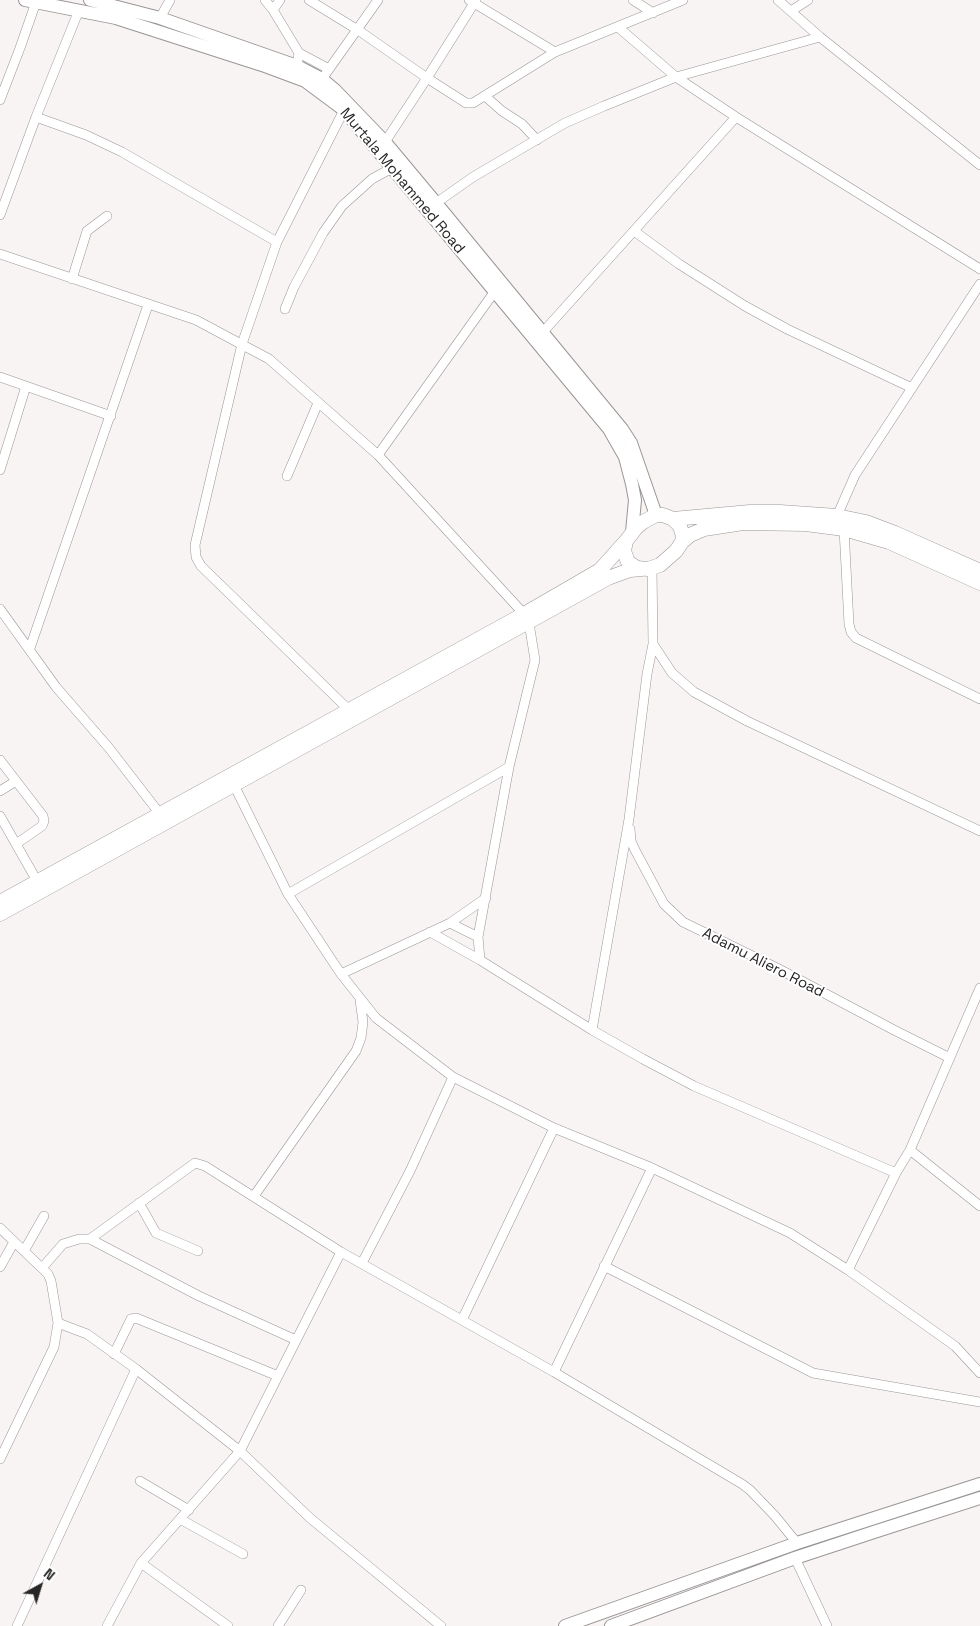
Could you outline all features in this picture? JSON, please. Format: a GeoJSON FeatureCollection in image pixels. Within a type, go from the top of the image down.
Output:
{"type":"FeatureCollection","features":[{"type":"Feature","properties":{"kind":"main road","name":"Murtala Mohammed Road"},"geometry":{"type":"LineString","coordinates":[[90,0],[160,18],[325,74],[347,100],[392,168],[609,428],[625,457],[634,492],[634,512],[628,537]]}},
{"type":"Feature","properties":{"kind":"main road","name":"Murtala Mohammed Road"},"geometry":{"type":"LineString","coordinates":[[30,1],[116,18],[190,41],[305,81],[385,142],[622,429],[631,443],[656,515]]}},
{"type":"Feature","properties":{"kind":"main road"},"geometry":{"type":"LineString","coordinates":[[0,914],[234,785],[527,618],[600,570],[643,522],[656,515],[663,515],[674,519],[750,512],[837,516],[866,522],[895,533],[980,572]]}},
{"type":"Feature","properties":{"kind":"main road"},"geometry":{"type":"LineString","coordinates":[[0,902],[349,710],[527,618],[608,578],[630,570],[647,568],[668,559],[680,547],[682,542],[682,530],[674,519]]}},
{"type":"Feature","properties":{"kind":"main road"},"geometry":{"type":"LineString","coordinates":[[682,542],[690,535],[704,529],[743,523],[806,524],[844,529],[888,542],[980,583]]}},
{"type":"Feature","properties":{"kind":"main road"},"geometry":{"type":"LineString","coordinates":[[628,537],[624,552],[628,562],[637,568],[647,568]]}},
{"type":"Feature","properties":{"kind":"main road"},"geometry":{"type":"LineString","coordinates":[[565,1626],[797,1544],[980,1484]]}},
{"type":"Feature","properties":{"kind":"main road"},"geometry":{"type":"LineString","coordinates":[[611,1626],[795,1558],[980,1498]]}},
{"type":"Feature","properties":{"kind":"street"},"geometry":{"type":"LineString","coordinates":[[160,18],[170,0]]}},
{"type":"Feature","properties":{"kind":"street"},"geometry":{"type":"LineString","coordinates":[[265,0],[299,53],[325,74],[378,0]]}},
{"type":"Feature","properties":{"kind":"street"},"geometry":{"type":"LineString","coordinates":[[273,10],[280,0]]}},
{"type":"Feature","properties":{"kind":"street"},"geometry":{"type":"LineString","coordinates":[[309,0],[358,30],[466,103],[472,104],[555,52],[683,0]]}},
{"type":"Feature","properties":{"kind":"street"},"geometry":{"type":"LineString","coordinates":[[633,0],[654,13]]}},
{"type":"Feature","properties":{"kind":"street"},"geometry":{"type":"LineString","coordinates":[[778,0],[980,165]]}},
{"type":"Feature","properties":{"kind":"street"},"geometry":{"type":"LineString","coordinates":[[791,11],[808,0]]}},
{"type":"Feature","properties":{"kind":"street"},"geometry":{"type":"LineString","coordinates":[[0,100],[20,48],[30,1]]}},
{"type":"Feature","properties":{"kind":"street"},"geometry":{"type":"LineString","coordinates":[[385,142],[427,78],[473,1],[555,52]]}},
{"type":"Feature","properties":{"kind":"street"},"geometry":{"type":"LineString","coordinates":[[0,215],[36,117],[79,10]]}},
{"type":"Feature","properties":{"kind":"street"},"geometry":{"type":"LineString","coordinates":[[618,27],[676,77],[736,117],[980,269]]}},
{"type":"Feature","properties":{"kind":"street"},"geometry":{"type":"LineString","coordinates":[[436,203],[473,177],[566,123],[676,77],[820,36]]}},
{"type":"Feature","properties":{"kind":"street"},"geometry":{"type":"LineString","coordinates":[[297,66],[299,53]]}},
{"type":"Feature","properties":{"kind":"street"},"geometry":{"type":"LineString","coordinates":[[485,96],[502,111],[522,124],[537,140]]}},
{"type":"Feature","properties":{"kind":"street"},"geometry":{"type":"LineString","coordinates":[[344,110],[277,242],[242,344],[195,545],[196,557],[201,566],[349,710]]}},
{"type":"Feature","properties":{"kind":"street"},"geometry":{"type":"LineString","coordinates":[[36,117],[86,135],[122,152],[277,242]]}},
{"type":"Feature","properties":{"kind":"street"},"geometry":{"type":"LineString","coordinates":[[543,332],[736,117]]}},
{"type":"Feature","properties":{"kind":"street"},"geometry":{"type":"LineString","coordinates":[[285,309],[294,287],[322,233],[342,206],[372,179],[392,168]]}},
{"type":"Feature","properties":{"kind":"street"},"geometry":{"type":"LineString","coordinates":[[72,279],[87,231],[107,216]]}},
{"type":"Feature","properties":{"kind":"street"},"geometry":{"type":"LineString","coordinates":[[634,231],[679,264],[745,306],[787,329],[912,388]]}},
{"type":"Feature","properties":{"kind":"street"},"geometry":{"type":"LineString","coordinates":[[0,254],[196,320],[269,359],[378,455],[527,618],[534,660],[509,767],[478,937],[480,960]]}},
{"type":"Feature","properties":{"kind":"street"},"geometry":{"type":"LineString","coordinates":[[837,516],[855,475],[980,284]]}},
{"type":"Feature","properties":{"kind":"street"},"geometry":{"type":"LineString","coordinates":[[378,455],[495,291]]}},
{"type":"Feature","properties":{"kind":"street"},"geometry":{"type":"LineString","coordinates":[[30,648],[148,305]]}},
{"type":"Feature","properties":{"kind":"street"},"geometry":{"type":"LineString","coordinates":[[0,377],[111,416]]}},
{"type":"Feature","properties":{"kind":"street"},"geometry":{"type":"LineString","coordinates":[[0,470],[26,386]]}},
{"type":"Feature","properties":{"kind":"street"},"geometry":{"type":"LineString","coordinates":[[287,476],[318,403]]}},
{"type":"Feature","properties":{"kind":"street"},"geometry":{"type":"LineString","coordinates":[[844,529],[851,632],[856,638],[980,699]]}},
{"type":"Feature","properties":{"kind":"street"},"geometry":{"type":"LineString","coordinates":[[592,1030],[628,819],[653,644],[647,568]]}},
{"type":"Feature","properties":{"kind":"street"},"geometry":{"type":"LineString","coordinates":[[0,609],[30,648],[56,687],[109,748],[160,814]]}},
{"type":"Feature","properties":{"kind":"street"},"geometry":{"type":"LineString","coordinates":[[653,644],[672,673],[694,692],[747,721],[980,831]]}},
{"type":"Feature","properties":{"kind":"street"},"geometry":{"type":"LineString","coordinates":[[0,760],[43,816],[44,821],[42,826],[16,844]]}},
{"type":"Feature","properties":{"kind":"street"},"geometry":{"type":"LineString","coordinates":[[288,894],[509,767]]}},
{"type":"Feature","properties":{"kind":"street"},"geometry":{"type":"LineString","coordinates":[[0,790],[16,781]]}},
{"type":"Feature","properties":{"kind":"street"},"geometry":{"type":"LineString","coordinates":[[234,785],[288,894],[341,974],[376,1018],[453,1077],[554,1128],[652,1168],[790,1233],[848,1270],[956,1346],[980,1373]]}},
{"type":"Feature","properties":{"kind":"street"},"geometry":{"type":"LineString","coordinates":[[0,816],[37,882]]}},
{"type":"Feature","properties":{"kind":"street","name":"Adamu Aliero Road"},"geometry":{"type":"LineString","coordinates":[[628,819],[631,841],[641,862],[664,904],[683,922],[777,968],[950,1058]]}},
{"type":"Feature","properties":{"kind":"street"},"geometry":{"type":"LineString","coordinates":[[341,974],[450,923],[486,898]]}},
{"type":"Feature","properties":{"kind":"street"},"geometry":{"type":"LineString","coordinates":[[450,923],[478,937]]}},
{"type":"Feature","properties":{"kind":"street"},"geometry":{"type":"LineString","coordinates":[[430,932],[480,960],[643,1060],[694,1086],[896,1173]]}},
{"type":"Feature","properties":{"kind":"street"},"geometry":{"type":"LineString","coordinates":[[848,1270],[896,1173],[910,1150],[978,999],[980,988]]}},
{"type":"Feature","properties":{"kind":"street"},"geometry":{"type":"LineString","coordinates":[[254,1196],[356,1051],[361,1038],[363,1022],[360,1000]]}},
{"type":"Feature","properties":{"kind":"street"},"geometry":{"type":"LineString","coordinates":[[362,1263],[410,1172],[453,1077]]}},
{"type":"Feature","properties":{"kind":"street"},"geometry":{"type":"LineString","coordinates":[[462,1320],[554,1128]]}},
{"type":"Feature","properties":{"kind":"street"},"geometry":{"type":"LineString","coordinates":[[910,1150],[980,1206]]}},
{"type":"Feature","properties":{"kind":"street"},"geometry":{"type":"LineString","coordinates":[[90,1239],[195,1163],[205,1166],[341,1252],[554,1372],[742,1484],[775,1516],[797,1544]]}},
{"type":"Feature","properties":{"kind":"street"},"geometry":{"type":"LineString","coordinates":[[554,1372],[652,1168]]}},
{"type":"Feature","properties":{"kind":"street"},"geometry":{"type":"LineString","coordinates":[[139,1203],[156,1233],[198,1251]]}},
{"type":"Feature","properties":{"kind":"street"},"geometry":{"type":"LineString","coordinates":[[24,1251],[44,1216]]}},
{"type":"Feature","properties":{"kind":"street"},"geometry":{"type":"LineString","coordinates":[[0,1228],[48,1274],[58,1323],[54,1347],[0,1460]]}},
{"type":"Feature","properties":{"kind":"street"},"geometry":{"type":"LineString","coordinates":[[42,1268],[63,1244],[79,1239],[90,1239],[198,1296],[296,1340]]}},
{"type":"Feature","properties":{"kind":"street"},"geometry":{"type":"LineString","coordinates":[[0,1267],[14,1242]]}},
{"type":"Feature","properties":{"kind":"street"},"geometry":{"type":"LineString","coordinates":[[106,1626],[141,1563],[240,1451],[341,1252]]}},
{"type":"Feature","properties":{"kind":"street"},"geometry":{"type":"LineString","coordinates":[[604,1266],[813,1373],[980,1402]]}},
{"type":"Feature","properties":{"kind":"street"},"geometry":{"type":"LineString","coordinates":[[114,1354],[131,1319],[136,1318],[278,1376]]}},
{"type":"Feature","properties":{"kind":"street"},"geometry":{"type":"LineString","coordinates":[[58,1323],[87,1334],[136,1369],[240,1451],[310,1518],[441,1626]]}},
{"type":"Feature","properties":{"kind":"street"},"geometry":{"type":"LineString","coordinates":[[16,1626],[136,1369]]}},
{"type":"Feature","properties":{"kind":"street"},"geometry":{"type":"LineString","coordinates":[[140,1481],[189,1510]]}},
{"type":"Feature","properties":{"kind":"street"},"geometry":{"type":"LineString","coordinates":[[180,1519],[243,1554]]}},
{"type":"Feature","properties":{"kind":"street"},"geometry":{"type":"LineString","coordinates":[[795,1558],[826,1626]]}},
{"type":"Feature","properties":{"kind":"street"},"geometry":{"type":"LineString","coordinates":[[141,1563],[228,1626]]}},
{"type":"Feature","properties":{"kind":"street"},"geometry":{"type":"LineString","coordinates":[[278,1626],[300,1590]]}}]}
